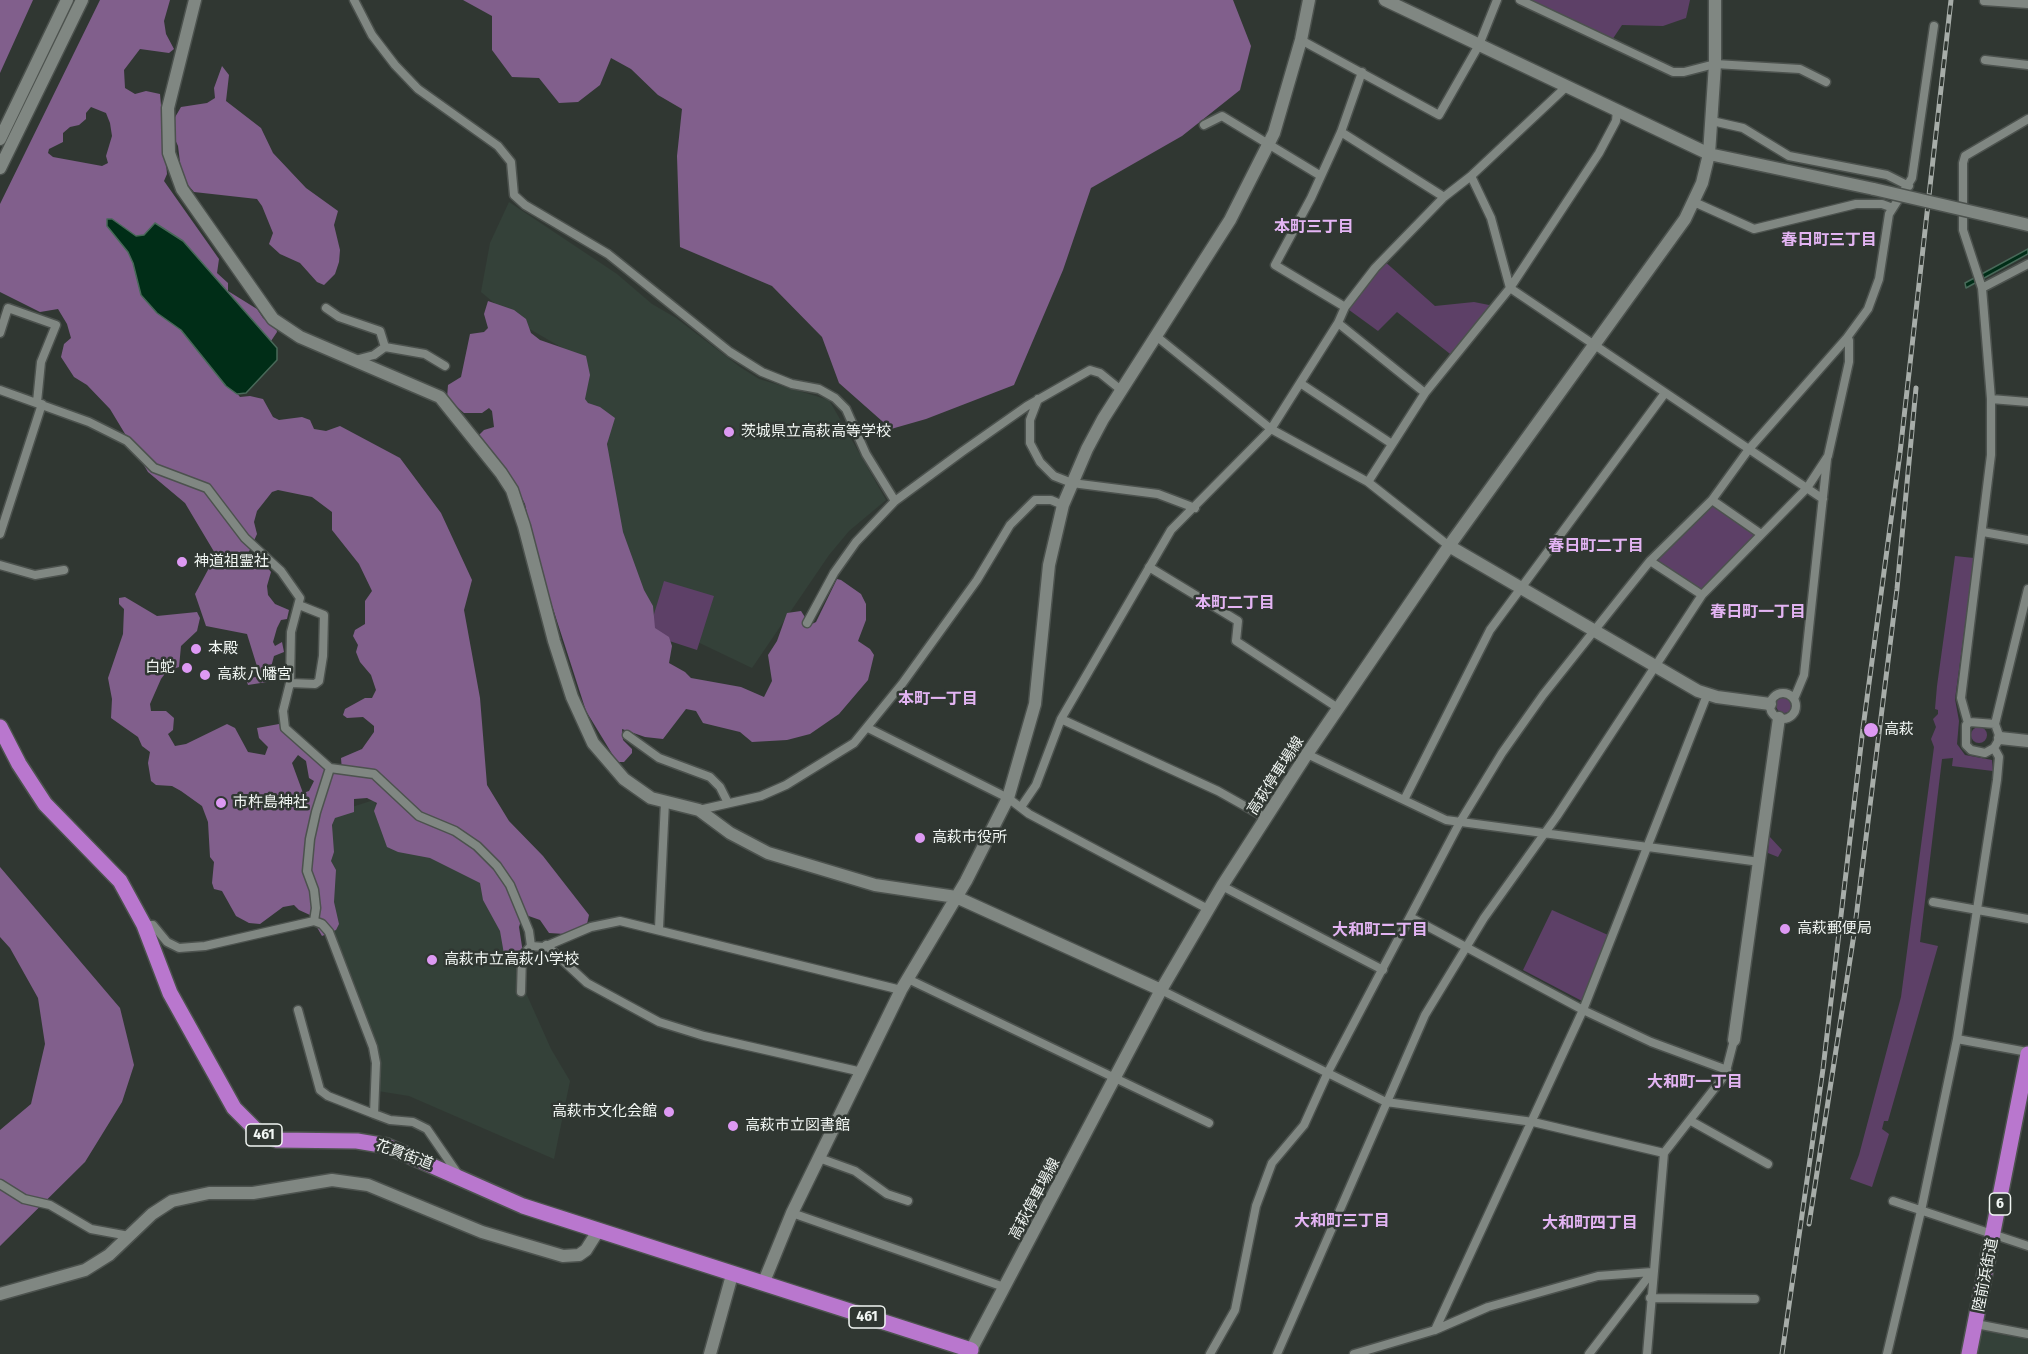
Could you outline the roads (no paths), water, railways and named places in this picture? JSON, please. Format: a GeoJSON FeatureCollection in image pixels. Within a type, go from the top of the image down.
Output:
{"type":"FeatureCollection","features":[{"type":"Feature","properties":{"kind":"highway","name":"花貫街道"},"geometry":{"type":"LineString","coordinates":[[0,727],[32,786],[45,804],[120,881],[144,925],[170,993],[234,1108],[246,1122],[277,1140],[357,1139],[387,1146],[523,1206],[973,1353]]}},
{"type":"Feature","properties":{"kind":"highway","name":"陸前浜街道"},"geometry":{"type":"LineString","coordinates":[[1969,1354],[1994,1236],[2028,1053]]}},
{"type":"Feature","properties":{"kind":"street"},"geometry":{"type":"LineString","coordinates":[[0,168],[67,0]]}},
{"type":"Feature","properties":{"kind":"street"},"geometry":{"type":"LineString","coordinates":[[0,139],[27,97],[82,0]]}},
{"type":"Feature","properties":{"kind":"street"},"geometry":{"type":"LineString","coordinates":[[195,0],[168,108],[169,153],[182,189],[273,319],[300,337],[440,397],[501,473],[518,506],[554,641],[581,720],[593,743],[624,779],[638,791],[664,802],[699,810],[748,843],[792,862],[875,885],[956,897],[1161,990],[1386,1102],[1533,1122],[1664,1153]]}},
{"type":"Feature","properties":{"kind":"street"},"geometry":{"type":"LineString","coordinates":[[354,0],[372,35],[386,55],[410,81],[498,146],[510,162],[514,195],[525,205],[608,254],[730,352],[762,372],[792,384],[819,389],[835,398],[846,409],[866,454],[895,501]]}},
{"type":"Feature","properties":{"kind":"street"},"geometry":{"type":"LineString","coordinates":[[763,1284],[792,1213],[904,985],[956,897],[1008,798],[1035,704],[1049,565],[1063,505],[1087,449],[1121,390],[1230,220],[1268,144],[1301,40],[1309,0]]}},
{"type":"Feature","properties":{"kind":"street"},"geometry":{"type":"LineString","coordinates":[[1385,0],[1709,154],[2028,225]]}},
{"type":"Feature","properties":{"kind":"street"},"geometry":{"type":"LineString","coordinates":[[1301,40],[1439,115],[1479,45],[1497,0]]}},
{"type":"Feature","properties":{"kind":"street"},"geometry":{"type":"LineString","coordinates":[[1520,0],[1673,72],[1684,72],[1715,64],[1800,69],[1826,82]]}},
{"type":"Feature","properties":{"kind":"street","name":"高萩停車場線"},"geometry":{"type":"LineString","coordinates":[[973,1353],[1004,1287],[1161,990],[1222,886],[1307,754],[1449,546],[1675,235],[1694,202],[1709,154],[1715,64],[1715,0]]}},
{"type":"Feature","properties":{"kind":"street"},"geometry":{"type":"LineString","coordinates":[[1984,1],[2028,4]]}},
{"type":"Feature","properties":{"kind":"street"},"geometry":{"type":"LineString","coordinates":[[1210,1354],[1235,1310],[1256,1206],[1272,1163],[1304,1125],[1329,1072],[1412,918],[1460,822],[1522,725],[1594,630],[1650,561],[1712,500],[1749,449],[1846,339],[1868,309],[1875,294],[1889,214],[1909,186],[1934,26]]}},
{"type":"Feature","properties":{"kind":"street"},"geometry":{"type":"LineString","coordinates":[[1985,60],[2028,65]]}},
{"type":"Feature","properties":{"kind":"street"},"geometry":{"type":"LineString","coordinates":[[1344,307],[1275,265],[1341,132],[1362,72]]}},
{"type":"Feature","properties":{"kind":"street"},"geometry":{"type":"LineString","coordinates":[[1021,807],[1036,785],[1061,718],[1172,530],[1271,429],[1338,323],[1344,307],[1375,268],[1444,197],[1471,176],[1567,86]]}},
{"type":"Feature","properties":{"kind":"street"},"geometry":{"type":"LineString","coordinates":[[1368,482],[1425,393],[1509,288],[1599,153],[1616,121],[1617,109]]}},
{"type":"Feature","properties":{"kind":"street"},"geometry":{"type":"LineString","coordinates":[[1204,125],[1222,116],[1321,176]]}},
{"type":"Feature","properties":{"kind":"street"},"geometry":{"type":"LineString","coordinates":[[2028,119],[1965,156],[1963,162],[1963,230],[1982,288],[1991,399],[1991,455],[1961,698],[1968,723],[1964,741],[1971,750],[1985,753],[1997,743],[2028,741]]}},
{"type":"Feature","properties":{"kind":"street"},"geometry":{"type":"LineString","coordinates":[[1712,121],[1743,128],[1789,156],[1887,176],[1909,186]]}},
{"type":"Feature","properties":{"kind":"street"},"geometry":{"type":"LineString","coordinates":[[1341,132],[1444,197]]}},
{"type":"Feature","properties":{"kind":"street"},"geometry":{"type":"LineString","coordinates":[[1471,176],[1491,218],[1509,288],[1823,499]]}},
{"type":"Feature","properties":{"kind":"street"},"geometry":{"type":"LineString","coordinates":[[1694,202],[1754,229],[1856,204],[1882,204],[1893,208]]}},
{"type":"Feature","properties":{"kind":"street"},"geometry":{"type":"LineString","coordinates":[[1982,288],[2028,264]]}},
{"type":"Feature","properties":{"kind":"street"},"geometry":{"type":"LineString","coordinates":[[0,333],[8,308],[56,325],[41,362],[40,403],[1,528]]}},
{"type":"Feature","properties":{"kind":"street"},"geometry":{"type":"LineString","coordinates":[[326,308],[339,317],[380,331],[385,347]]}},
{"type":"Feature","properties":{"kind":"street"},"geometry":{"type":"LineString","coordinates":[[1338,323],[1425,393]]}},
{"type":"Feature","properties":{"kind":"street"},"geometry":{"type":"LineString","coordinates":[[1156,336],[1271,429],[1368,482],[1449,546],[1707,695],[1770,704]]}},
{"type":"Feature","properties":{"kind":"street"},"geometry":{"type":"LineString","coordinates":[[1794,699],[1804,675],[1828,456],[1849,362],[1849,340],[1846,339]]}},
{"type":"Feature","properties":{"kind":"street"},"geometry":{"type":"LineString","coordinates":[[354,360],[374,356],[385,347],[425,354],[446,366]]}},
{"type":"Feature","properties":{"kind":"street"},"geometry":{"type":"LineString","coordinates":[[807,623],[834,573],[856,542],[895,501],[1039,399],[1090,370],[1100,373],[1121,390]]}},
{"type":"Feature","properties":{"kind":"street"},"geometry":{"type":"LineString","coordinates":[[1300,383],[1392,444]]}},
{"type":"Feature","properties":{"kind":"street"},"geometry":{"type":"LineString","coordinates":[[0,390],[89,422],[128,441],[154,468],[207,488],[245,538],[284,575],[300,598],[291,632],[290,683],[283,711],[285,728],[330,768],[374,774],[419,816],[455,831],[477,846],[497,866],[510,885],[529,931],[531,946]]}},
{"type":"Feature","properties":{"kind":"street"},"geometry":{"type":"LineString","coordinates":[[1404,800],[1481,645],[1521,587],[1665,393]]}},
{"type":"Feature","properties":{"kind":"street"},"geometry":{"type":"LineString","coordinates":[[1039,399],[1030,420],[1030,443],[1040,462],[1054,476],[1072,483],[1141,490],[1195,508]]}},
{"type":"Feature","properties":{"kind":"street"},"geometry":{"type":"LineString","coordinates":[[1991,399],[2028,402]]}},
{"type":"Feature","properties":{"kind":"street"},"geometry":{"type":"LineString","coordinates":[[1276,1354],[1425,1015],[1466,948],[1702,595],[1807,488],[1828,456]]}},
{"type":"Feature","properties":{"kind":"street"},"geometry":{"type":"LineString","coordinates":[[699,810],[761,796],[786,785],[842,752],[868,728],[977,580],[1010,525],[1024,508],[1035,500],[1051,500],[1063,505]]}},
{"type":"Feature","properties":{"kind":"street"},"geometry":{"type":"LineString","coordinates":[[1712,500],[1761,534]]}},
{"type":"Feature","properties":{"kind":"street"},"geometry":{"type":"LineString","coordinates":[[1983,531],[2028,540]]}},
{"type":"Feature","properties":{"kind":"street"},"geometry":{"type":"LineString","coordinates":[[1650,561],[1702,595]]}},
{"type":"Feature","properties":{"kind":"street"},"geometry":{"type":"LineString","coordinates":[[0,565],[34,574],[64,570]]}},
{"type":"Feature","properties":{"kind":"street"},"geometry":{"type":"LineString","coordinates":[[1149,567],[1238,621],[1236,641],[1338,708]]}},
{"type":"Feature","properties":{"kind":"street"},"geometry":{"type":"LineString","coordinates":[[1887,1354],[1921,1211],[1957,1039],[1979,909],[1997,780],[1999,757],[1995,724],[2028,590]]}},
{"type":"Feature","properties":{"kind":"street"},"geometry":{"type":"LineString","coordinates":[[290,683],[315,684],[319,681],[323,657],[324,615],[299,605]]}},
{"type":"Feature","properties":{"kind":"street"},"geometry":{"type":"LineString","coordinates":[[1787,693],[1794,699],[1796,706],[1787,718],[1779,718],[1772,712],[1770,704],[1778,694],[1787,693]]}},
{"type":"Feature","properties":{"kind":"street"},"geometry":{"type":"LineString","coordinates":[[1435,1330],[1583,1010],[1707,695]]}},
{"type":"Feature","properties":{"kind":"street"},"geometry":{"type":"LineString","coordinates":[[1061,718],[1218,791],[1266,818]]}},
{"type":"Feature","properties":{"kind":"street"},"geometry":{"type":"LineString","coordinates":[[1647,1354],[1652,1272],[1664,1153],[1691,1121],[1727,1070],[1734,1040],[1779,718]]}},
{"type":"Feature","properties":{"kind":"street"},"geometry":{"type":"LineString","coordinates":[[1968,723],[1973,720],[1995,724]]}},
{"type":"Feature","properties":{"kind":"street"},"geometry":{"type":"LineString","coordinates":[[868,728],[1008,798],[1029,814],[1208,909]]}},
{"type":"Feature","properties":{"kind":"street"},"geometry":{"type":"LineString","coordinates":[[627,735],[660,758],[710,777],[720,787],[728,803]]}},
{"type":"Feature","properties":{"kind":"street"},"geometry":{"type":"LineString","coordinates":[[1307,754],[1446,820],[1760,862]]}},
{"type":"Feature","properties":{"kind":"street"},"geometry":{"type":"LineString","coordinates":[[314,921],[316,908],[314,890],[307,871],[310,840],[330,768]]}},
{"type":"Feature","properties":{"kind":"street"},"geometry":{"type":"LineString","coordinates":[[659,928],[664,802]]}},
{"type":"Feature","properties":{"kind":"street"},"geometry":{"type":"LineString","coordinates":[[1222,886],[1383,970]]}},
{"type":"Feature","properties":{"kind":"street"},"geometry":{"type":"LineString","coordinates":[[1933,902],[2028,919]]}},
{"type":"Feature","properties":{"kind":"street"},"geometry":{"type":"LineString","coordinates":[[1412,918],[1583,1010],[1651,1042],[1727,1070]]}},
{"type":"Feature","properties":{"kind":"street"},"geometry":{"type":"LineString","coordinates":[[144,925],[153,925],[167,942],[179,948],[205,946],[314,921],[322,924],[329,932],[373,1047],[376,1063],[374,1114]]}},
{"type":"Feature","properties":{"kind":"street"},"geometry":{"type":"LineString","coordinates":[[520,992],[522,956],[531,946],[546,945],[607,923],[620,921],[659,928],[904,985],[1116,1077],[1209,1123]]}},
{"type":"Feature","properties":{"kind":"street"},"geometry":{"type":"LineString","coordinates":[[546,945],[587,983],[659,1022],[704,1036],[862,1072]]}},
{"type":"Feature","properties":{"kind":"street"},"geometry":{"type":"LineString","coordinates":[[298,1010],[320,1090],[328,1096],[390,1120],[413,1122],[427,1129],[445,1152],[462,1180]]}},
{"type":"Feature","properties":{"kind":"street"},"geometry":{"type":"LineString","coordinates":[[1957,1039],[2028,1053]]}},
{"type":"Feature","properties":{"kind":"street"},"geometry":{"type":"LineString","coordinates":[[1691,1121],[1768,1164]]}},
{"type":"Feature","properties":{"kind":"street"},"geometry":{"type":"LineString","coordinates":[[819,1158],[855,1171],[887,1194],[908,1201]]}},
{"type":"Feature","properties":{"kind":"street"},"geometry":{"type":"LineString","coordinates":[[0,1294],[84,1270],[109,1255],[172,1201],[208,1193],[253,1193],[332,1180],[368,1185],[482,1232],[563,1256],[579,1255],[586,1250],[598,1231]]}},
{"type":"Feature","properties":{"kind":"street"},"geometry":{"type":"LineString","coordinates":[[0,1184],[24,1199],[50,1204],[91,1229],[129,1236]]}},
{"type":"Feature","properties":{"kind":"street"},"geometry":{"type":"LineString","coordinates":[[1893,1201],[2028,1246]]}},
{"type":"Feature","properties":{"kind":"street"},"geometry":{"type":"LineString","coordinates":[[792,1213],[1004,1287]]}},
{"type":"Feature","properties":{"kind":"street"},"geometry":{"type":"LineString","coordinates":[[1354,1354],[1435,1330],[1488,1307],[1598,1276],[1652,1272]]}},
{"type":"Feature","properties":{"kind":"street"},"geometry":{"type":"LineString","coordinates":[[1589,1354],[1652,1272]]}},
{"type":"Feature","properties":{"kind":"street"},"geometry":{"type":"LineString","coordinates":[[710,1354],[732,1275]]}},
{"type":"Feature","properties":{"kind":"street"},"geometry":{"type":"LineString","coordinates":[[1650,1298],[1755,1299]]}},
{"type":"Feature","properties":{"kind":"street"},"geometry":{"type":"LineString","coordinates":[[1976,1324],[2028,1334]]}},
{"type":"Feature","properties":{"kind":"railway"},"geometry":{"type":"LineString","coordinates":[[1782,1354],[1823,1069],[1863,728],[1900,453],[1951,0]]}},
{"type":"Feature","properties":{"kind":"railway"},"geometry":{"type":"LineString","coordinates":[[1809,1224],[1854,934],[1897,589],[1916,388]]}},
{"type":"Feature","properties":{"kind":"place","name":"茨城県立高萩高等学校"},"geometry":{"type":"Point","coordinates":[729,432]}},
{"type":"Feature","properties":{"kind":"place","name":"神道祖霊社"},"geometry":{"type":"Point","coordinates":[182,562]}},
{"type":"Feature","properties":{"kind":"place","name":"本殿"},"geometry":{"type":"Point","coordinates":[196,649]}},
{"type":"Feature","properties":{"kind":"place","name":"白蛇"},"geometry":{"type":"Point","coordinates":[187,668]}},
{"type":"Feature","properties":{"kind":"place","name":"高萩八幡宮"},"geometry":{"type":"Point","coordinates":[205,675]}},
{"type":"Feature","properties":{"kind":"place","name":"高萩"},"geometry":{"type":"Point","coordinates":[1871,730]}},
{"type":"Feature","properties":{"kind":"place","name":"市杵島神社"},"geometry":{"type":"Point","coordinates":[221,803]}},
{"type":"Feature","properties":{"kind":"place","name":"高萩市役所"},"geometry":{"type":"Point","coordinates":[920,838]}},
{"type":"Feature","properties":{"kind":"place","name":"高萩郵便局"},"geometry":{"type":"Point","coordinates":[1785,929]}},
{"type":"Feature","properties":{"kind":"place","name":"高萩市立高萩小学校"},"geometry":{"type":"Point","coordinates":[432,960]}},
{"type":"Feature","properties":{"kind":"place","name":"高萩市文化会館"},"geometry":{"type":"Point","coordinates":[669,1112]}},
{"type":"Feature","properties":{"kind":"place","name":"高萩市立図書館"},"geometry":{"type":"Point","coordinates":[733,1126]}},
{"type":"Feature","properties":{"kind":"district","name":"本町三丁目"},"geometry":{"type":"Point","coordinates":[1314,228]}},
{"type":"Feature","properties":{"kind":"district","name":"春日町三丁目"},"geometry":{"type":"Point","coordinates":[1829,241]}},
{"type":"Feature","properties":{"kind":"district","name":"春日町二丁目"},"geometry":{"type":"Point","coordinates":[1596,547]}},
{"type":"Feature","properties":{"kind":"district","name":"本町二丁目"},"geometry":{"type":"Point","coordinates":[1235,604]}},
{"type":"Feature","properties":{"kind":"district","name":"春日町一丁目"},"geometry":{"type":"Point","coordinates":[1758,613]}},
{"type":"Feature","properties":{"kind":"district","name":"本町一丁目"},"geometry":{"type":"Point","coordinates":[938,700]}},
{"type":"Feature","properties":{"kind":"district","name":"大和町二丁目"},"geometry":{"type":"Point","coordinates":[1380,931]}},
{"type":"Feature","properties":{"kind":"district","name":"大和町一丁目"},"geometry":{"type":"Point","coordinates":[1695,1083]}},
{"type":"Feature","properties":{"kind":"district","name":"大和町三丁目"},"geometry":{"type":"Point","coordinates":[1342,1222]}},
{"type":"Feature","properties":{"kind":"district","name":"大和町四丁目"},"geometry":{"type":"Point","coordinates":[1590,1224]}}]}
